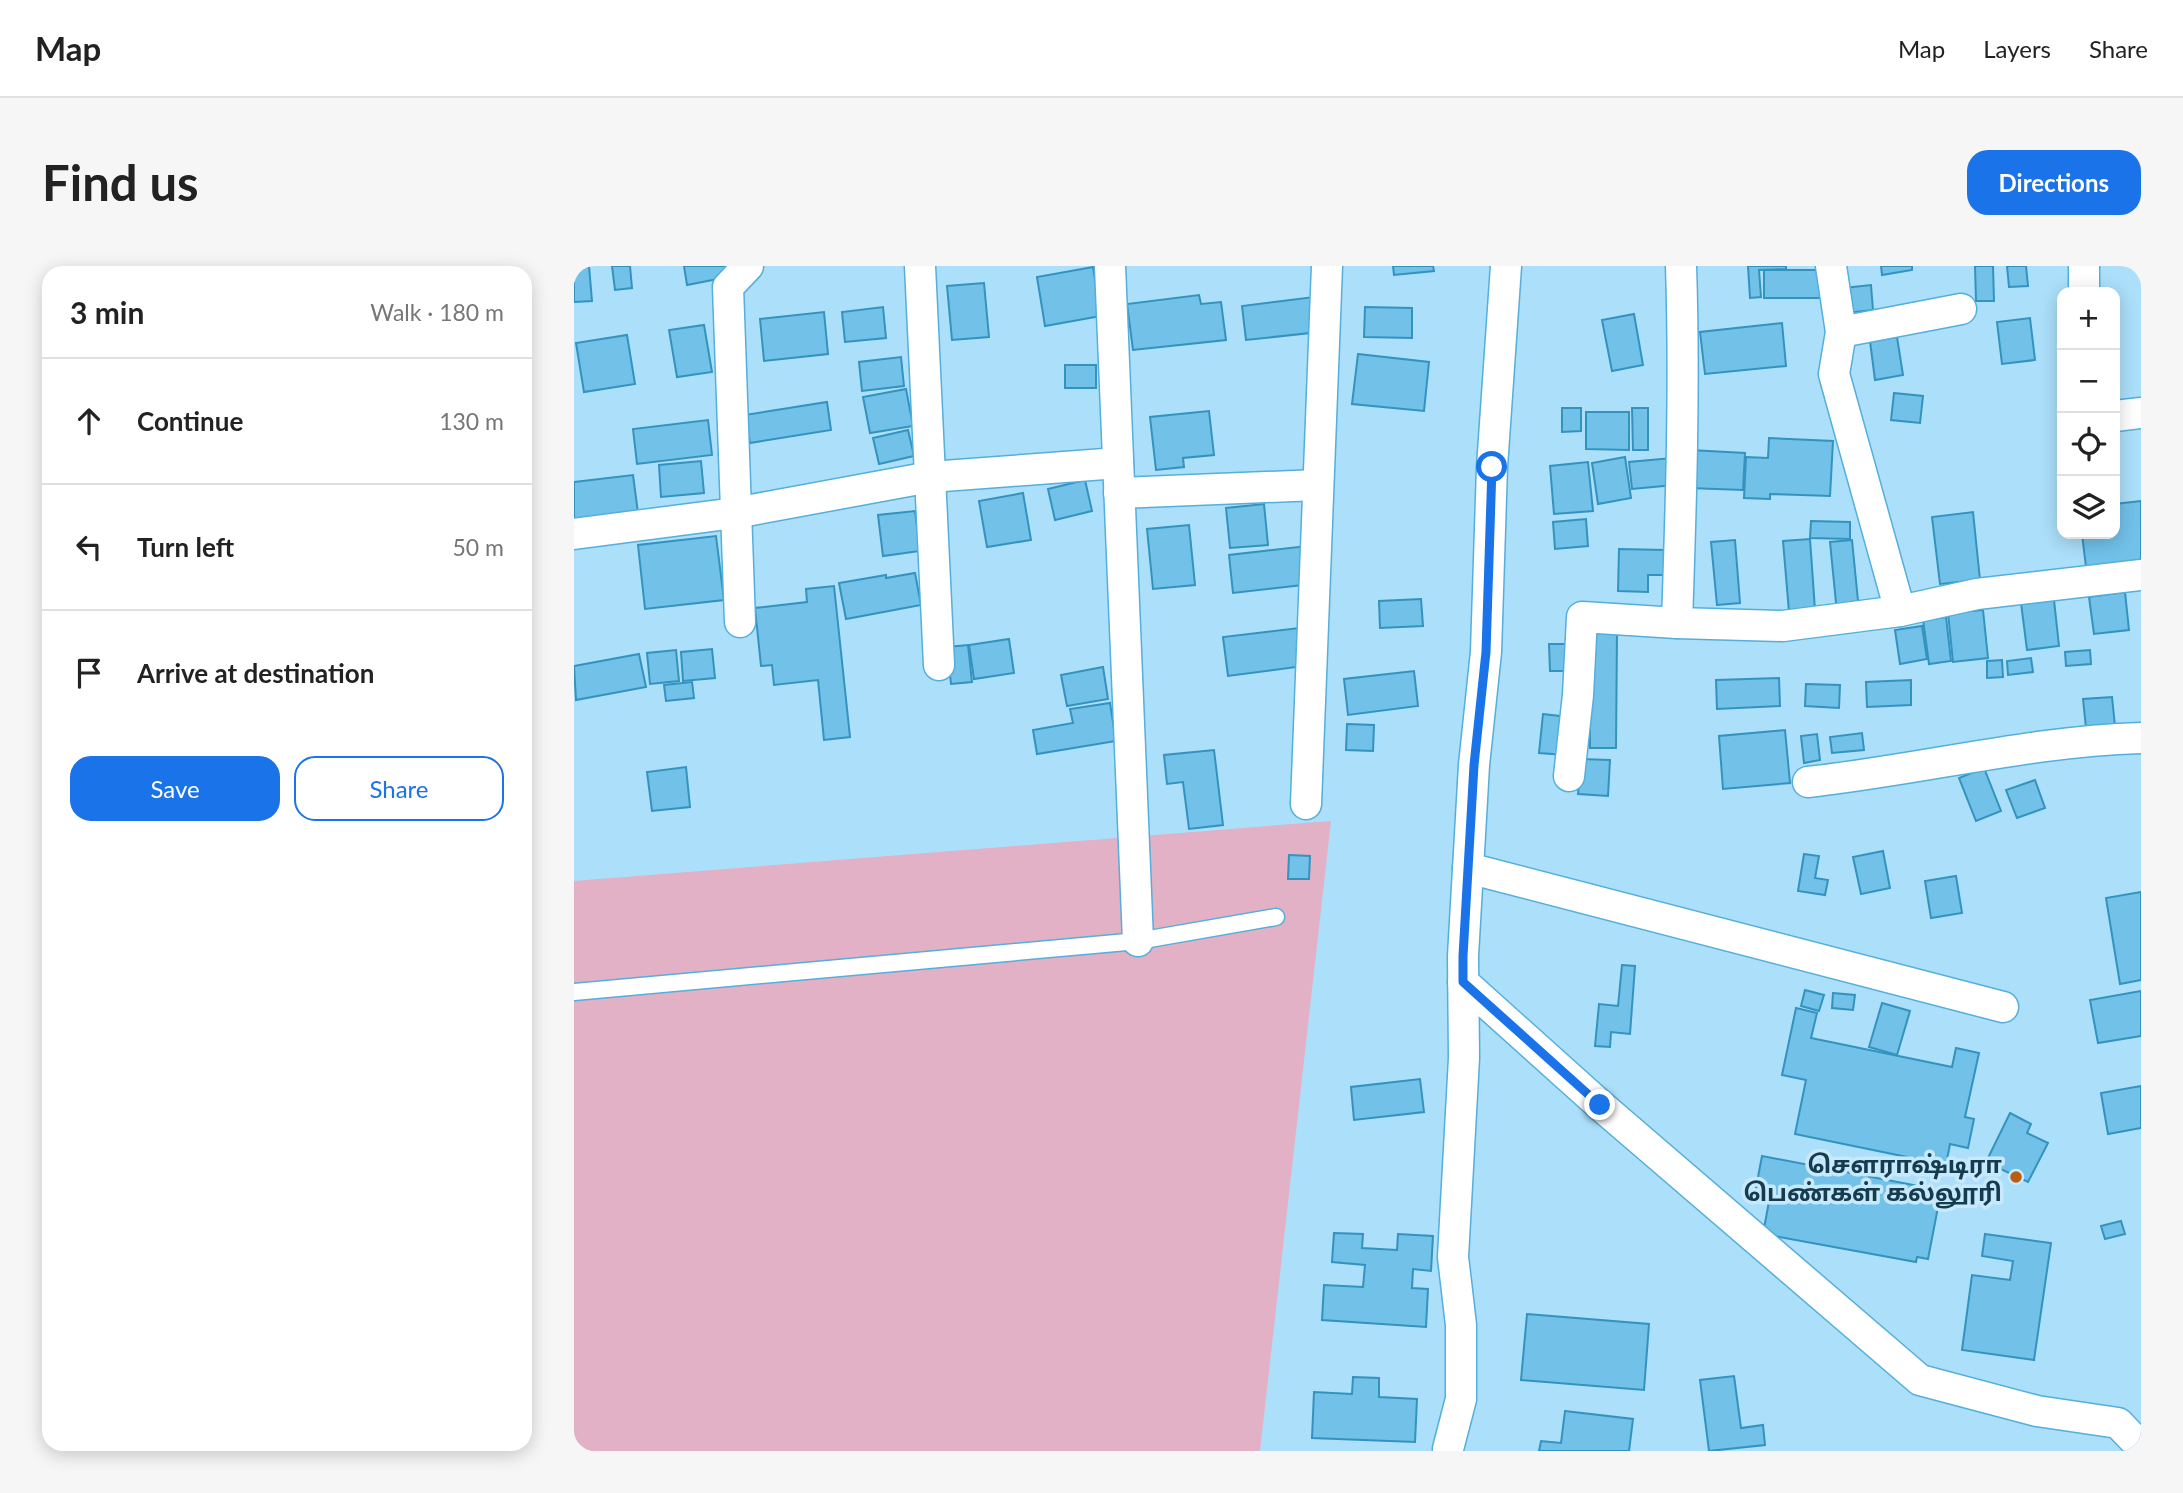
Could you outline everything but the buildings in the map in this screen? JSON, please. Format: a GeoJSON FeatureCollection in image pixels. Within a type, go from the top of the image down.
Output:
{"type":"FeatureCollection","features":[{"type":"Feature","properties":{"kind":"street"},"geometry":{"type":"LineString","coordinates":[[740,622],[727,287],[748,266]]}},
{"type":"Feature","properties":{"kind":"street"},"geometry":{"type":"LineString","coordinates":[[920,266],[939,665]]}},
{"type":"Feature","properties":{"kind":"street"},"geometry":{"type":"LineString","coordinates":[[1110,266],[1138,941]]}},
{"type":"Feature","properties":{"kind":"street"},"geometry":{"type":"LineString","coordinates":[[1306,804],[1327,266]]}},
{"type":"Feature","properties":{"kind":"street"},"geometry":{"type":"LineString","coordinates":[[1448,1449],[1461,1399],[1461,1325],[1454,1257],[1464,1058],[1463,982],[1474,765],[1486,652],[1492,467],[1506,266]]}},
{"type":"Feature","properties":{"kind":"street"},"geometry":{"type":"LineString","coordinates":[[1676,623],[1684,352],[1681,266]]}},
{"type":"Feature","properties":{"kind":"street"},"geometry":{"type":"LineString","coordinates":[[1831,266],[1841,332],[1834,374],[1899,611]]}},
{"type":"Feature","properties":{"kind":"street"},"geometry":{"type":"LineString","coordinates":[[2084,266],[2084,287]]}},
{"type":"Feature","properties":{"kind":"street"},"geometry":{"type":"LineString","coordinates":[[1841,332],[1961,309]]}},
{"type":"Feature","properties":{"kind":"street"},"geometry":{"type":"LineString","coordinates":[[2120,415],[2141,413]]}},
{"type":"Feature","properties":{"kind":"street"},"geometry":{"type":"LineString","coordinates":[[574,534],[735,513],[930,477],[1118,463]]}},
{"type":"Feature","properties":{"kind":"street"},"geometry":{"type":"LineString","coordinates":[[1119,493],[1318,485]]}},
{"type":"Feature","properties":{"kind":"street"},"geometry":{"type":"LineString","coordinates":[[1569,776],[1578,695],[1582,617],[1783,626],[1899,611],[1978,594],[2141,575]]}},
{"type":"Feature","properties":{"kind":"street"},"geometry":{"type":"LineString","coordinates":[[1808,782],[2028,750],[2129,739],[2141,758]]}},
{"type":"Feature","properties":{"kind":"street"},"geometry":{"type":"LineString","coordinates":[[1468,868],[2003,1007]]}},
{"type":"Feature","properties":{"kind":"street"},"geometry":{"type":"LineString","coordinates":[[1463,982],[1600,1105],[1920,1380],[2037,1410],[2119,1423],[2141,1447]]}},
{"type":"Feature","properties":{"kind":"lane"},"geometry":{"type":"LineString","coordinates":[[574,992],[1138,941],[1276,918]]}},
{"type":"Feature","properties":{"kind":"shaded area"},"geometry":{"type":"Polygon","coordinates":[[[1331,821],[1260,1451],[574,1451],[574,881],[1331,821]]]}},
{"type":"Feature","properties":{"kind":"place","name":"சௌராஷ்டிரா பெண்கள் கல்லூரி"},"geometry":{"type":"Point","coordinates":[2016,1177]}},
{"type":"Feature","properties":{"kind":"route"},"geometry":{"type":"LineString","coordinates":[[1492,467],[1486,652],[1474,765],[1463,982],[1600,1105]]}}]}
